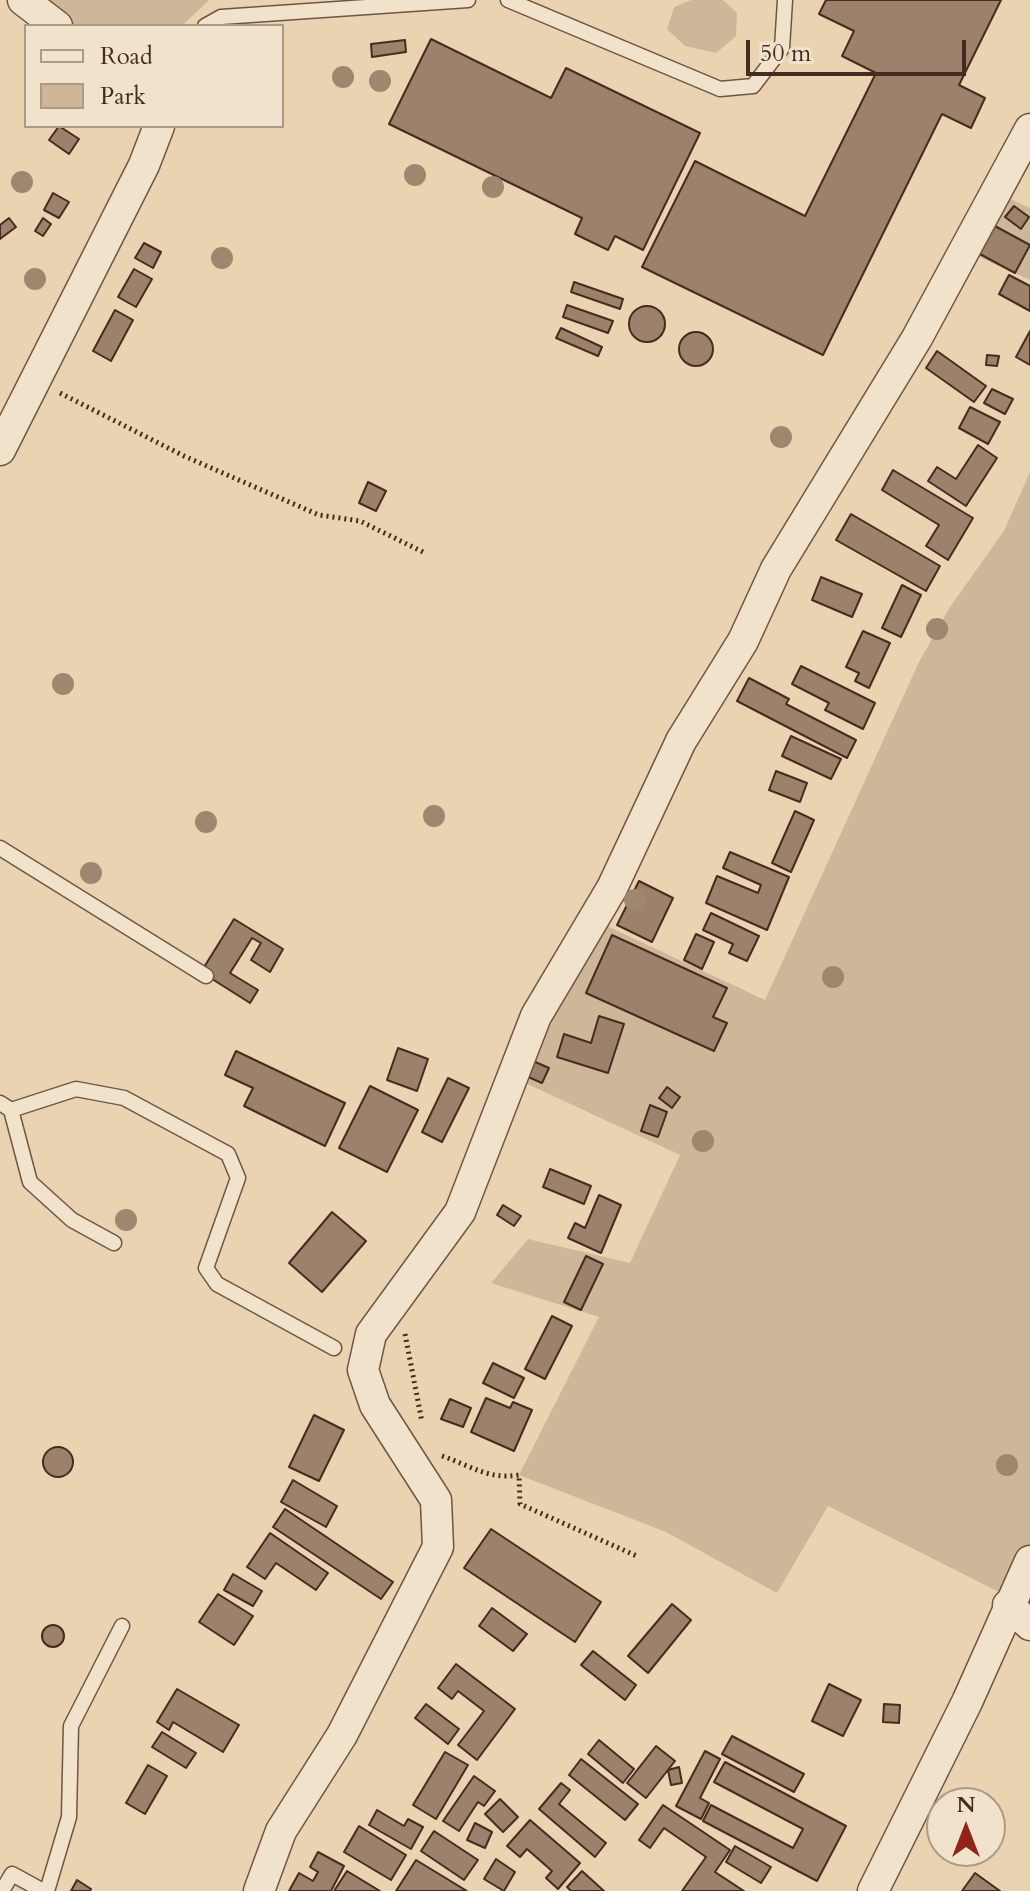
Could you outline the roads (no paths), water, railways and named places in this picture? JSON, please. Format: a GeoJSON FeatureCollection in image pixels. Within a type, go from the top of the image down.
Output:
{"type":"FeatureCollection","features":[{"type":"Feature","properties":{"kind":"street"},"geometry":{"type":"LineString","coordinates":[[23,0],[54,24]]}},
{"type":"Feature","properties":{"kind":"street"},"geometry":{"type":"LineString","coordinates":[[0,450],[144,165],[158,128]]}},
{"type":"Feature","properties":{"kind":"street"},"geometry":{"type":"LineString","coordinates":[[259,1891],[281,1831],[342,1735],[438,1547],[436,1500],[375,1405],[363,1370],[371,1334],[460,1212],[536,1016],[612,888],[681,741],[743,641],[776,569],[917,338],[1030,129]]}},
{"type":"Feature","properties":{"kind":"street"},"geometry":{"type":"LineString","coordinates":[[873,1891],[967,1702],[1019,1615],[1030,1561]]}},
{"type":"Feature","properties":{"kind":"lane"},"geometry":{"type":"LineString","coordinates":[[209,24],[221,17],[468,0]]}},
{"type":"Feature","properties":{"kind":"lane"},"geometry":{"type":"LineString","coordinates":[[508,0],[720,89],[753,86],[782,48],[785,0]]}},
{"type":"Feature","properties":{"kind":"lane"},"geometry":{"type":"LineString","coordinates":[[0,848],[206,976]]}},
{"type":"Feature","properties":{"kind":"lane"},"geometry":{"type":"LineString","coordinates":[[114,1243],[72,1220],[30,1182],[6,1107],[76,1089],[124,1098],[228,1154],[238,1178],[206,1268],[217,1284],[334,1348]]}},
{"type":"Feature","properties":{"kind":"lane"},"geometry":{"type":"LineString","coordinates":[[2,1891],[12,1874],[45,1891],[69,1817],[71,1726],[122,1626]]}}]}
